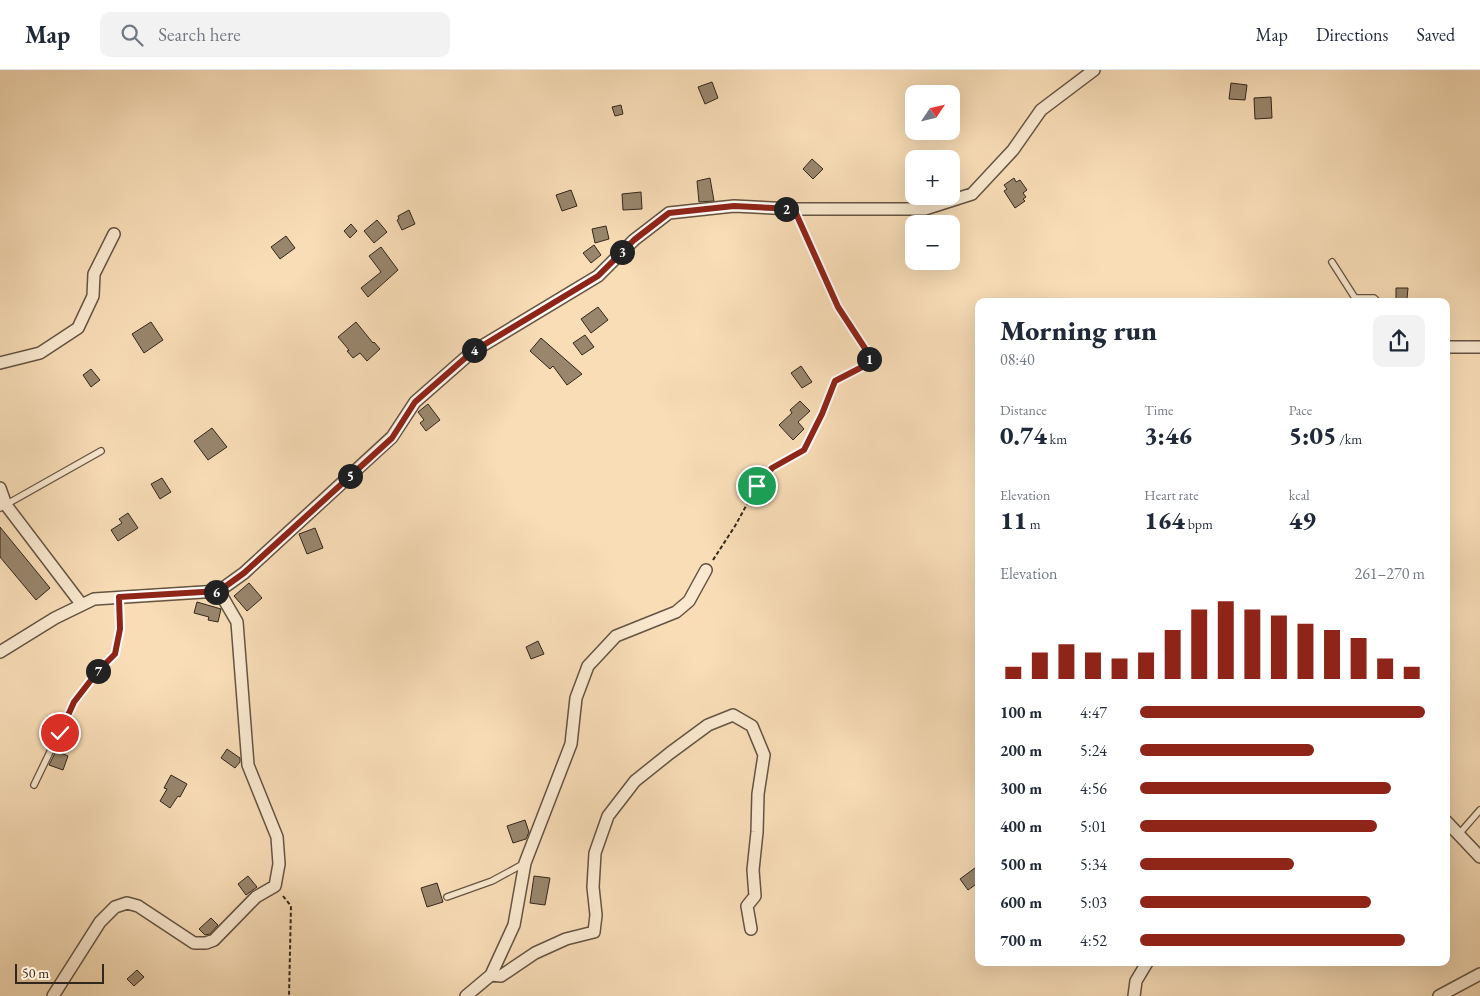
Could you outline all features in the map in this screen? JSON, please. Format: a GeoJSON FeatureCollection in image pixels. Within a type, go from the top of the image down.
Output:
{"type":"FeatureCollection","features":[{"type":"Feature","properties":{"kind":"street"},"geometry":{"type":"LineString","coordinates":[[0,652],[55,618],[94,599],[219,591],[251,567],[392,438],[415,402],[472,352],[598,276],[634,240],[669,213],[734,206],[794,209],[925,209],[972,194],[1013,150],[1041,110],[1094,70]]}},
{"type":"Feature","properties":{"kind":"street"},"geometry":{"type":"LineString","coordinates":[[0,363],[40,353],[78,328],[94,296],[94,274],[114,234]]}},
{"type":"Feature","properties":{"kind":"street"},"geometry":{"type":"LineString","coordinates":[[1450,347],[1480,347]]}},
{"type":"Feature","properties":{"kind":"street"},"geometry":{"type":"LineString","coordinates":[[0,488],[3,506],[82,605]]}},
{"type":"Feature","properties":{"kind":"street"},"geometry":{"type":"LineString","coordinates":[[466,996],[491,975],[514,925],[525,863],[571,744],[576,698],[588,666],[616,636],[676,612],[689,601],[706,570]]}},
{"type":"Feature","properties":{"kind":"street"},"geometry":{"type":"LineString","coordinates":[[54,996],[100,922],[115,907],[127,903],[138,906],[194,943],[206,944],[214,940],[256,897],[276,886],[279,864],[277,837],[248,765],[237,622],[219,591]]}},
{"type":"Feature","properties":{"kind":"street"},"geometry":{"type":"LineString","coordinates":[[491,975],[501,976],[535,953],[566,939],[594,932],[596,915],[593,887],[595,853],[608,816],[635,781],[708,725],[733,715],[752,726],[764,756],[758,794],[753,870],[755,896],[748,906],[751,928]]}},
{"type":"Feature","properties":{"kind":"street"},"geometry":{"type":"LineString","coordinates":[[1450,824],[1480,857]]}},
{"type":"Feature","properties":{"kind":"street"},"geometry":{"type":"LineString","coordinates":[[1134,996],[1136,981],[1145,966]]}},
{"type":"Feature","properties":{"kind":"street"},"geometry":{"type":"LineString","coordinates":[[1439,996],[1480,974]]}},
{"type":"Feature","properties":{"kind":"lane"},"geometry":{"type":"LineString","coordinates":[[1332,262],[1355,298],[1374,298]]}},
{"type":"Feature","properties":{"kind":"lane"},"geometry":{"type":"LineString","coordinates":[[3,506],[101,450]]}},
{"type":"Feature","properties":{"kind":"lane"},"geometry":{"type":"LineString","coordinates":[[34,785],[74,702],[98,671],[115,654],[120,629],[119,597]]}},
{"type":"Feature","properties":{"kind":"lane"},"geometry":{"type":"LineString","coordinates":[[1459,834],[1480,810]]}},
{"type":"Feature","properties":{"kind":"lane"},"geometry":{"type":"LineString","coordinates":[[447,897],[492,882],[525,863]]}},
{"type":"Feature","properties":{"kind":"path"},"geometry":{"type":"LineString","coordinates":[[706,570],[735,526],[757,486],[772,468],[804,450],[822,414],[835,381],[868,364],[870,356],[838,307],[794,209]]}},
{"type":"Feature","properties":{"kind":"path"},"geometry":{"type":"LineString","coordinates":[[276,886],[291,906],[289,996]]}},
{"type":"Feature","properties":{"kind":"building"},"geometry":{"type":"Polygon","coordinates":[[[712,82],[718,98],[705,104],[698,87],[712,82]]]}},
{"type":"Feature","properties":{"kind":"building"},"geometry":{"type":"Polygon","coordinates":[[[1231,83],[1247,85],[1245,100],[1229,99],[1231,83]]]}},
{"type":"Feature","properties":{"kind":"building"},"geometry":{"type":"Polygon","coordinates":[[[1271,97],[1272,118],[1255,119],[1254,98],[1271,97]]]}},
{"type":"Feature","properties":{"kind":"building"},"geometry":{"type":"Polygon","coordinates":[[[621,105],[623,114],[615,116],[612,107],[621,105]]]}},
{"type":"Feature","properties":{"kind":"building"},"geometry":{"type":"Polygon","coordinates":[[[812,159],[823,169],[813,179],[803,169],[812,159]]]}},
{"type":"Feature","properties":{"kind":"building"},"geometry":{"type":"Polygon","coordinates":[[[710,178],[714,201],[699,202],[697,181],[710,178]]]}},
{"type":"Feature","properties":{"kind":"building"},"geometry":{"type":"Polygon","coordinates":[[[1014,178],[1016,182],[1020,180],[1027,190],[1023,193],[1026,197],[1023,199],[1025,201],[1015,208],[1004,191],[1007,189],[1004,185],[1014,178]]]}},
{"type":"Feature","properties":{"kind":"building"},"geometry":{"type":"Polygon","coordinates":[[[571,190],[577,206],[562,211],[556,195],[571,190]]]}},
{"type":"Feature","properties":{"kind":"building"},"geometry":{"type":"Polygon","coordinates":[[[641,192],[642,209],[623,210],[622,194],[641,192]]]}},
{"type":"Feature","properties":{"kind":"building"},"geometry":{"type":"Polygon","coordinates":[[[409,210],[415,224],[402,230],[397,220],[399,219],[398,216],[409,210]]]}},
{"type":"Feature","properties":{"kind":"building"},"geometry":{"type":"Polygon","coordinates":[[[377,220],[387,232],[374,243],[364,231],[377,220]]]}},
{"type":"Feature","properties":{"kind":"building"},"geometry":{"type":"Polygon","coordinates":[[[351,224],[357,231],[350,238],[344,231],[351,224]]]}},
{"type":"Feature","properties":{"kind":"building"},"geometry":{"type":"Polygon","coordinates":[[[606,226],[609,239],[595,243],[592,229],[606,226]]]}},
{"type":"Feature","properties":{"kind":"building"},"geometry":{"type":"Polygon","coordinates":[[[286,236],[295,248],[280,259],[271,247],[286,236]]]}},
{"type":"Feature","properties":{"kind":"building"},"geometry":{"type":"Polygon","coordinates":[[[594,245],[601,255],[591,263],[583,253],[594,245]]]}},
{"type":"Feature","properties":{"kind":"building"},"geometry":{"type":"Polygon","coordinates":[[[381,247],[398,270],[368,297],[361,288],[381,272],[369,256],[381,247]]]}},
{"type":"Feature","properties":{"kind":"building"},"geometry":{"type":"Polygon","coordinates":[[[1396,288],[1408,288],[1407,298],[1396,298],[1396,288]]]}},
{"type":"Feature","properties":{"kind":"building"},"geometry":{"type":"Polygon","coordinates":[[[598,307],[608,320],[591,333],[581,319],[598,307]]]}},
{"type":"Feature","properties":{"kind":"building"},"geometry":{"type":"Polygon","coordinates":[[[151,322],[163,340],[144,353],[132,334],[151,322]]]}},
{"type":"Feature","properties":{"kind":"building"},"geometry":{"type":"Polygon","coordinates":[[[356,322],[380,349],[367,361],[360,353],[353,358],[338,337],[356,322]]]}},
{"type":"Feature","properties":{"kind":"building"},"geometry":{"type":"Polygon","coordinates":[[[585,335],[594,347],[582,355],[573,343],[585,335]]]}},
{"type":"Feature","properties":{"kind":"building"},"geometry":{"type":"Polygon","coordinates":[[[541,338],[582,374],[567,385],[553,366],[550,369],[530,351],[541,338]]]}},
{"type":"Feature","properties":{"kind":"building"},"geometry":{"type":"Polygon","coordinates":[[[801,366],[812,382],[802,388],[791,373],[801,366]]]}},
{"type":"Feature","properties":{"kind":"building"},"geometry":{"type":"Polygon","coordinates":[[[91,369],[100,380],[91,387],[83,375],[91,369]]]}},
{"type":"Feature","properties":{"kind":"building"},"geometry":{"type":"Polygon","coordinates":[[[800,401],[810,411],[798,422],[804,429],[793,440],[779,425],[792,413],[790,410],[800,401]]]}},
{"type":"Feature","properties":{"kind":"building"},"geometry":{"type":"Polygon","coordinates":[[[428,404],[440,420],[426,431],[420,423],[424,420],[418,412],[428,404]]]}},
{"type":"Feature","properties":{"kind":"building"},"geometry":{"type":"Polygon","coordinates":[[[212,428],[227,447],[208,460],[194,441],[212,428]]]}},
{"type":"Feature","properties":{"kind":"building"},"geometry":{"type":"Polygon","coordinates":[[[162,478],[171,492],[160,499],[151,484],[162,478]]]}},
{"type":"Feature","properties":{"kind":"building"},"geometry":{"type":"Polygon","coordinates":[[[128,513],[138,528],[118,541],[111,530],[122,523],[119,519],[128,513]]]}},
{"type":"Feature","properties":{"kind":"building"},"geometry":{"type":"Polygon","coordinates":[[[0,527],[50,588],[36,600],[0,557],[0,527]]]}},
{"type":"Feature","properties":{"kind":"building"},"geometry":{"type":"Polygon","coordinates":[[[315,528],[323,548],[307,554],[299,534],[315,528]]]}},
{"type":"Feature","properties":{"kind":"building"},"geometry":{"type":"Polygon","coordinates":[[[249,583],[262,598],[247,611],[234,596],[249,583]]]}},
{"type":"Feature","properties":{"kind":"building"},"geometry":{"type":"Polygon","coordinates":[[[197,602],[221,609],[218,622],[208,620],[209,617],[194,613],[197,602]]]}},
{"type":"Feature","properties":{"kind":"building"},"geometry":{"type":"Polygon","coordinates":[[[538,641],[544,654],[531,659],[526,647],[538,641]]]}},
{"type":"Feature","properties":{"kind":"building"},"geometry":{"type":"Polygon","coordinates":[[[227,749],[240,758],[240,762],[235,768],[221,758],[227,749]]]}},
{"type":"Feature","properties":{"kind":"building"},"geometry":{"type":"Polygon","coordinates":[[[56,751],[68,756],[63,770],[49,765],[56,751]]]}},
{"type":"Feature","properties":{"kind":"building"},"geometry":{"type":"Polygon","coordinates":[[[171,775],[187,784],[180,797],[178,796],[170,808],[160,801],[167,789],[164,788],[171,775]]]}},
{"type":"Feature","properties":{"kind":"building"},"geometry":{"type":"Polygon","coordinates":[[[525,820],[529,832],[526,839],[513,843],[507,826],[525,820]]]}},
{"type":"Feature","properties":{"kind":"building"},"geometry":{"type":"Polygon","coordinates":[[[975,868],[975,885],[968,890],[960,879],[975,868]]]}},
{"type":"Feature","properties":{"kind":"building"},"geometry":{"type":"Polygon","coordinates":[[[248,876],[257,887],[246,895],[238,884],[248,876]]]}},
{"type":"Feature","properties":{"kind":"building"},"geometry":{"type":"Polygon","coordinates":[[[534,876],[550,878],[545,905],[530,903],[534,876]]]}},
{"type":"Feature","properties":{"kind":"building"},"geometry":{"type":"Polygon","coordinates":[[[437,883],[443,902],[427,907],[421,888],[437,883]]]}},
{"type":"Feature","properties":{"kind":"building"},"geometry":{"type":"Polygon","coordinates":[[[211,918],[218,925],[210,934],[205,935],[199,929],[211,918]]]}},
{"type":"Feature","properties":{"kind":"building"},"geometry":{"type":"Polygon","coordinates":[[[137,970],[144,977],[134,986],[127,979],[137,970]]]}},
{"type":"Feature","properties":{"kind":"route"},"geometry":{"type":"LineString","coordinates":[[60,733],[74,702],[98,671],[115,654],[120,629],[119,597],[219,591],[244,573],[392,438],[415,402],[472,352],[598,276],[634,240],[669,213],[734,206],[794,209],[807,242],[838,307],[870,356],[868,364],[835,381],[822,414],[804,450],[772,468],[757,486]]}}]}
